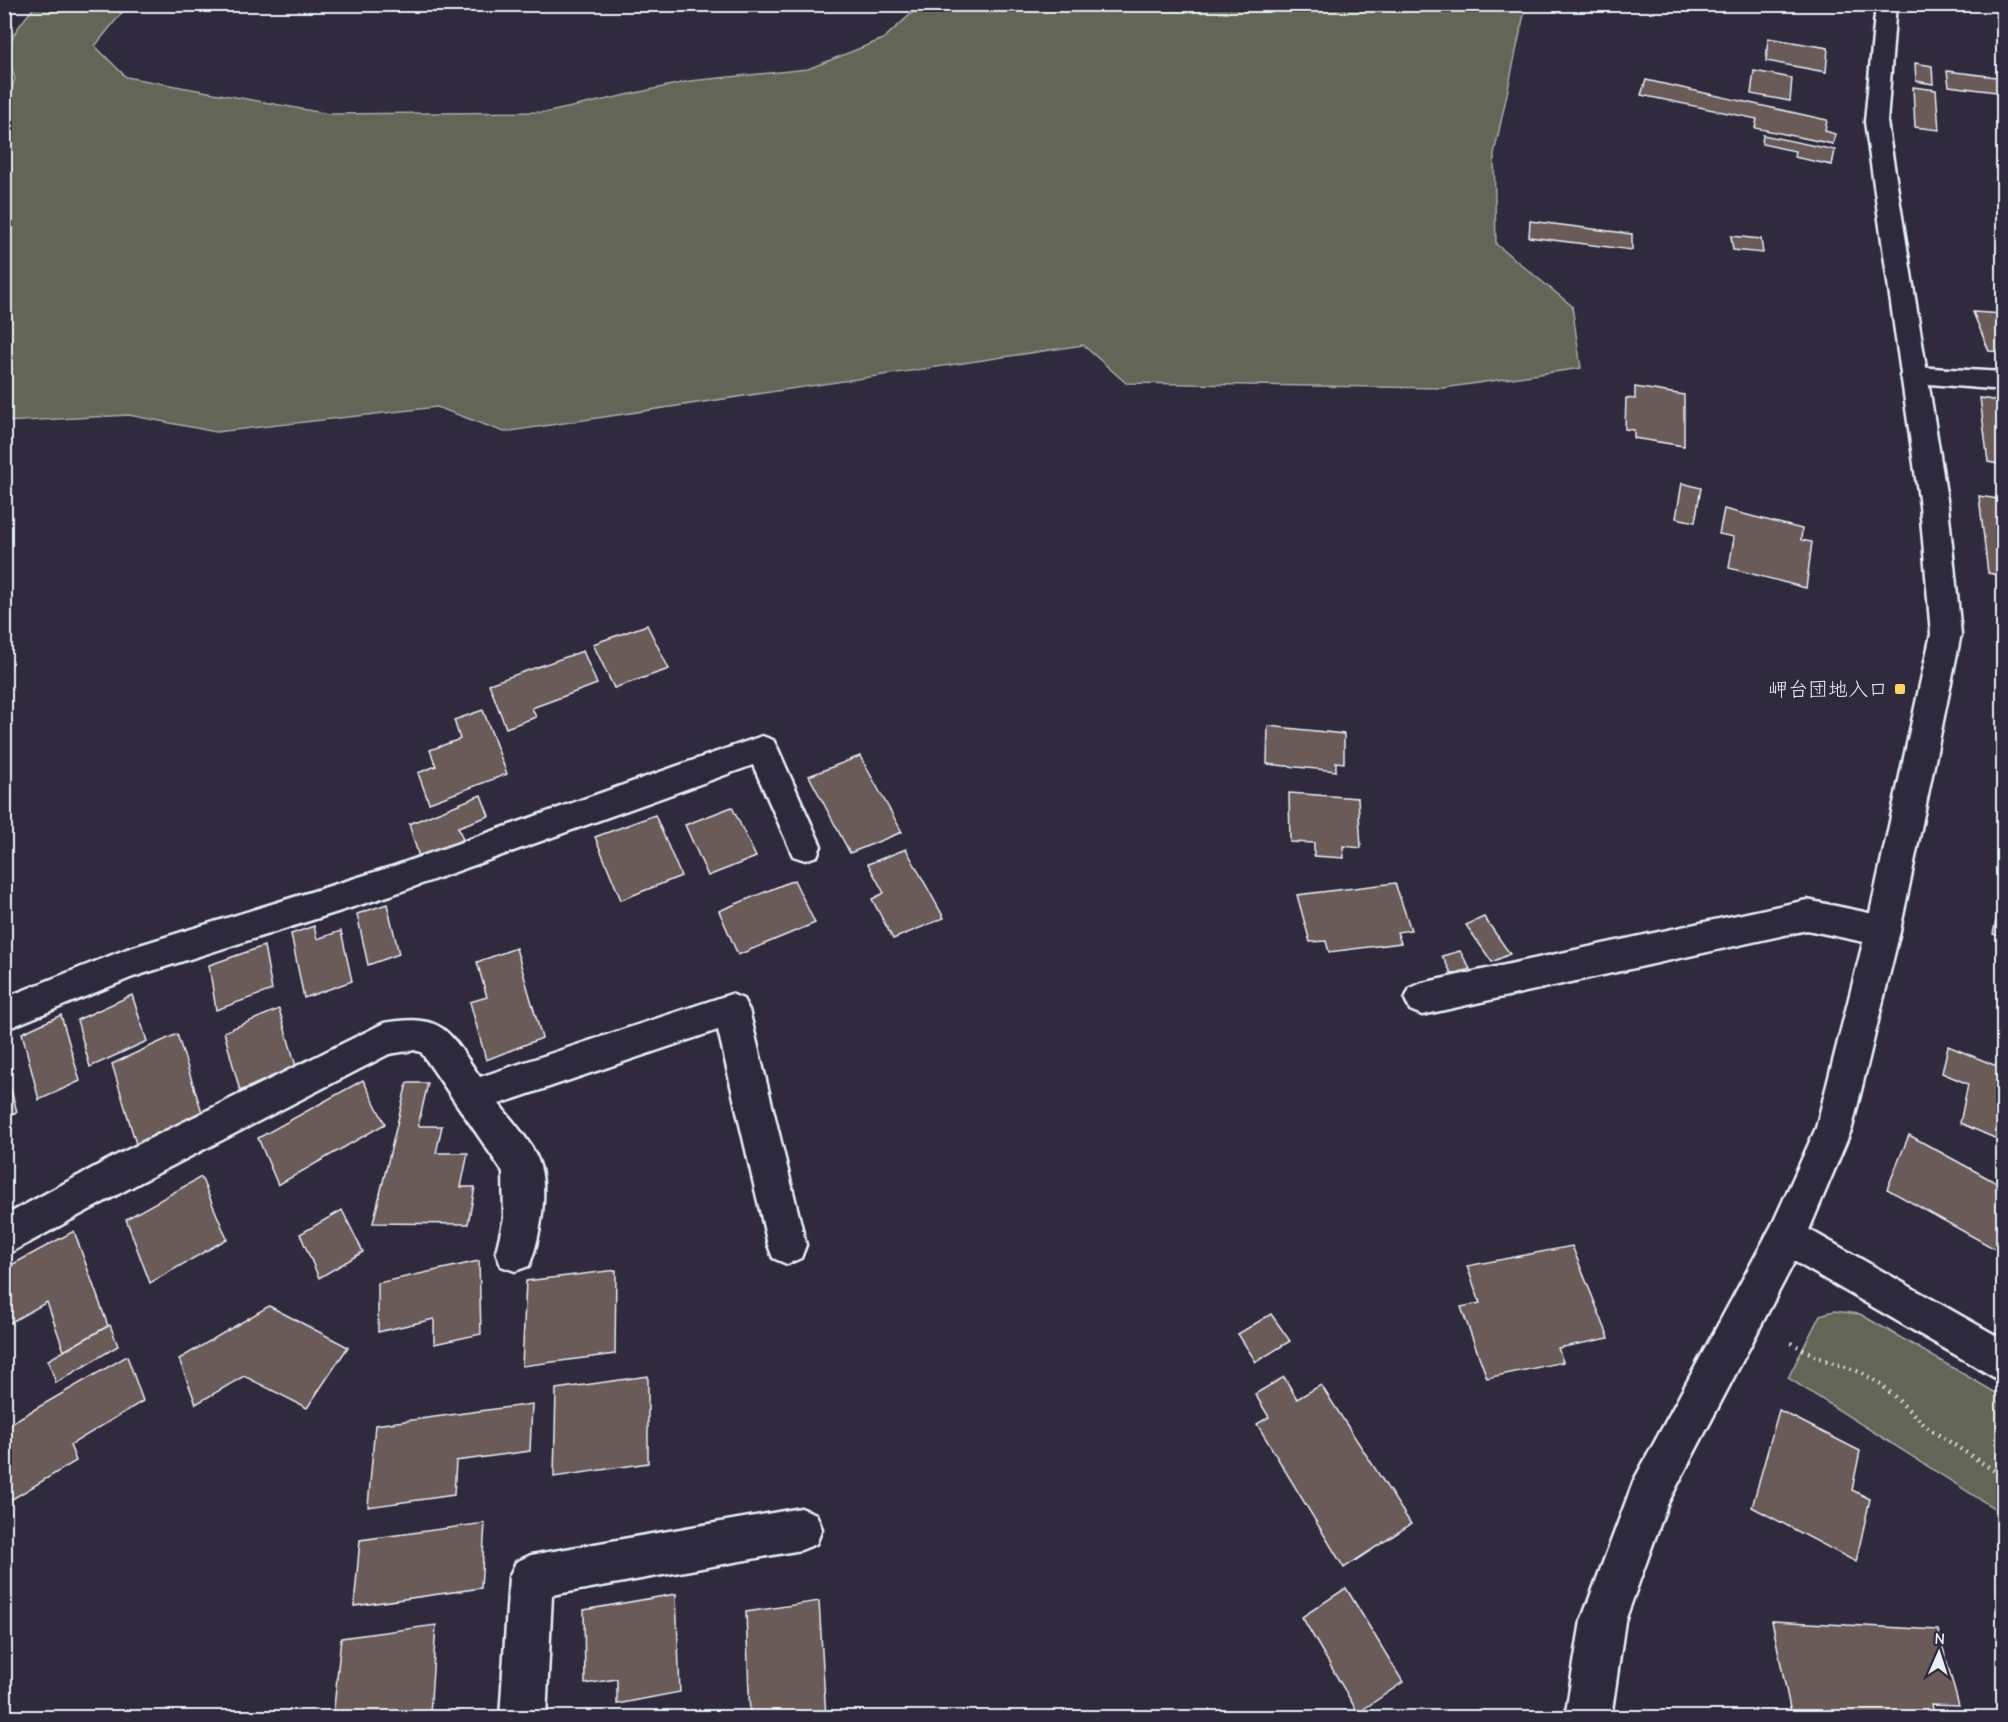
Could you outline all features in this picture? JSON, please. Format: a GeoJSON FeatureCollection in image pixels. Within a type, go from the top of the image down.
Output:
{"type":"FeatureCollection","features":[{"type":"Feature","properties":{"kind":"street"},"geometry":{"type":"LineString","coordinates":[[1588,1718],[1603,1621],[1649,1495],[1786,1236],[1834,1128],[1883,932],[1946,634],[1934,506],[1876,122],[1886,4]]}},
{"type":"Feature","properties":{"kind":"street"},"geometry":{"type":"LineString","coordinates":[[1913,376],[2004,381]]}},
{"type":"Feature","properties":{"kind":"street"},"geometry":{"type":"LineString","coordinates":[[4,1014],[127,964],[391,881],[762,749],[805,846]]}},
{"type":"Feature","properties":{"kind":"street"},"geometry":{"type":"LineString","coordinates":[[1422,999],[1807,915],[1883,932]]}},
{"type":"Feature","properties":{"kind":"street"},"geometry":{"type":"LineString","coordinates":[[473,1096],[731,1010],[787,1245]]}},
{"type":"Feature","properties":{"kind":"street"},"geometry":{"type":"LineString","coordinates":[[4,1237],[126,1170],[384,1039],[414,1034],[433,1040],[522,1167],[523,1218],[515,1252]]}},
{"type":"Feature","properties":{"kind":"street"},"geometry":{"type":"LineString","coordinates":[[1786,1236],[2004,1363]]}},
{"type":"Feature","properties":{"kind":"street"},"geometry":{"type":"LineString","coordinates":[[523,1718],[531,1577],[801,1529]]}},
{"type":"Feature","properties":{"kind":"path"},"geometry":{"type":"LineString","coordinates":[[1791,1343],[1822,1359],[1860,1372],[1881,1384],[1928,1428],[2004,1477]]}},
{"type":"Feature","properties":{"kind":"green space"},"geometry":{"type":"Polygon","coordinates":[[[36,5],[128,5],[95,46],[126,77],[329,114],[549,112],[690,81],[808,69],[883,39],[921,5],[1526,5],[1494,154],[1496,244],[1572,306],[1581,368],[1443,388],[1126,383],[1083,345],[504,432],[437,407],[216,432],[129,415],[5,422],[4,114],[15,78],[9,56],[12,39],[36,5]]]}},
{"type":"Feature","properties":{"kind":"green space"},"geometry":{"type":"Polygon","coordinates":[[[1834,1311],[1860,1314],[2003,1397],[2003,1514],[1788,1378],[1820,1315],[1834,1311]]]}},
{"type":"Feature","properties":{"kind":"building"},"geometry":{"type":"Polygon","coordinates":[[[1768,38],[1828,48],[1826,72],[1766,61],[1768,38]]]}},
{"type":"Feature","properties":{"kind":"building"},"geometry":{"type":"Polygon","coordinates":[[[1915,63],[1932,66],[1933,84],[1916,81],[1915,63]]]}},
{"type":"Feature","properties":{"kind":"building"},"geometry":{"type":"Polygon","coordinates":[[[1754,71],[1792,78],[1790,101],[1751,94],[1754,71]]]}},
{"type":"Feature","properties":{"kind":"building"},"geometry":{"type":"Polygon","coordinates":[[[1947,71],[2004,78],[2004,93],[1949,86],[1947,71]]]}},
{"type":"Feature","properties":{"kind":"building"},"geometry":{"type":"Polygon","coordinates":[[[1646,80],[1827,120],[1825,131],[1835,134],[1833,144],[1755,128],[1757,119],[1641,95],[1646,80]]]}},
{"type":"Feature","properties":{"kind":"building"},"geometry":{"type":"Polygon","coordinates":[[[1913,87],[1936,90],[1939,130],[1915,127],[1913,87]]]}},
{"type":"Feature","properties":{"kind":"building"},"geometry":{"type":"Polygon","coordinates":[[[1763,135],[1835,150],[1832,165],[1794,157],[1795,151],[1762,144],[1763,135]]]}},
{"type":"Feature","properties":{"kind":"building"},"geometry":{"type":"Polygon","coordinates":[[[1530,221],[1632,234],[1632,250],[1529,237],[1530,221]]]}},
{"type":"Feature","properties":{"kind":"building"},"geometry":{"type":"Polygon","coordinates":[[[1731,236],[1761,239],[1763,253],[1733,250],[1731,236]]]}},
{"type":"Feature","properties":{"kind":"building"},"geometry":{"type":"Polygon","coordinates":[[[1973,312],[2004,314],[2004,352],[1989,351],[1973,312]]]}},
{"type":"Feature","properties":{"kind":"building"},"geometry":{"type":"Polygon","coordinates":[[[1635,387],[1684,395],[1684,446],[1634,438],[1634,430],[1625,429],[1626,398],[1635,399],[1635,387]]]}},
{"type":"Feature","properties":{"kind":"building"},"geometry":{"type":"Polygon","coordinates":[[[1980,398],[2004,402],[2004,465],[1988,462],[1980,398]]]}},
{"type":"Feature","properties":{"kind":"building"},"geometry":{"type":"Polygon","coordinates":[[[1682,483],[1701,488],[1695,522],[1676,518],[1682,483]]]}},
{"type":"Feature","properties":{"kind":"building"},"geometry":{"type":"Polygon","coordinates":[[[1979,496],[2004,500],[2004,576],[1988,573],[1979,496]]]}},
{"type":"Feature","properties":{"kind":"building"},"geometry":{"type":"Polygon","coordinates":[[[1724,509],[1802,529],[1801,540],[1812,542],[1806,588],[1729,568],[1734,537],[1719,534],[1724,509]]]}},
{"type":"Feature","properties":{"kind":"building"},"geometry":{"type":"Polygon","coordinates":[[[647,625],[669,669],[614,688],[593,644],[647,625]]]}},
{"type":"Feature","properties":{"kind":"building"},"geometry":{"type":"Polygon","coordinates":[[[583,651],[597,684],[532,708],[536,717],[506,728],[489,684],[583,651]]]}},
{"type":"Feature","properties":{"kind":"building"},"geometry":{"type":"Polygon","coordinates":[[[483,710],[507,774],[429,803],[418,773],[436,766],[430,750],[460,739],[454,720],[483,710]]]}},
{"type":"Feature","properties":{"kind":"building"},"geometry":{"type":"Polygon","coordinates":[[[1268,726],[1344,734],[1344,763],[1336,762],[1336,771],[1267,764],[1268,726]]]}},
{"type":"Feature","properties":{"kind":"building"},"geometry":{"type":"Polygon","coordinates":[[[860,756],[902,832],[850,853],[809,776],[860,756]]]}},
{"type":"Feature","properties":{"kind":"building"},"geometry":{"type":"Polygon","coordinates":[[[1289,793],[1358,798],[1361,848],[1343,846],[1344,858],[1314,856],[1314,843],[1290,842],[1289,793]]]}},
{"type":"Feature","properties":{"kind":"building"},"geometry":{"type":"Polygon","coordinates":[[[481,795],[489,816],[458,827],[463,840],[419,857],[409,824],[481,795]]]}},
{"type":"Feature","properties":{"kind":"building"},"geometry":{"type":"Polygon","coordinates":[[[732,807],[756,857],[708,876],[685,825],[732,807]]]}},
{"type":"Feature","properties":{"kind":"building"},"geometry":{"type":"Polygon","coordinates":[[[655,815],[681,876],[621,900],[595,837],[655,815]]]}},
{"type":"Feature","properties":{"kind":"building"},"geometry":{"type":"Polygon","coordinates":[[[906,849],[944,918],[893,939],[872,899],[884,893],[868,864],[906,849]]]}},
{"type":"Feature","properties":{"kind":"building"},"geometry":{"type":"Polygon","coordinates":[[[794,880],[815,923],[738,955],[719,911],[794,880]]]}},
{"type":"Feature","properties":{"kind":"building"},"geometry":{"type":"Polygon","coordinates":[[[1395,883],[1411,930],[1397,932],[1401,943],[1329,952],[1326,941],[1310,942],[1297,895],[1395,883]]]}},
{"type":"Feature","properties":{"kind":"building"},"geometry":{"type":"Polygon","coordinates":[[[387,904],[399,954],[368,965],[357,914],[387,904]]]}},
{"type":"Feature","properties":{"kind":"building"},"geometry":{"type":"Polygon","coordinates":[[[1999,907],[2004,909],[2004,938],[1993,934],[1999,907]]]}},
{"type":"Feature","properties":{"kind":"building"},"geometry":{"type":"Polygon","coordinates":[[[1484,917],[1510,954],[1492,962],[1466,925],[1484,917]]]}},
{"type":"Feature","properties":{"kind":"building"},"geometry":{"type":"Polygon","coordinates":[[[314,926],[317,939],[341,931],[352,981],[304,998],[291,934],[314,926]]]}},
{"type":"Feature","properties":{"kind":"building"},"geometry":{"type":"Polygon","coordinates":[[[264,946],[272,990],[216,1010],[209,965],[264,946]]]}},
{"type":"Feature","properties":{"kind":"building"},"geometry":{"type":"Polygon","coordinates":[[[516,948],[542,1038],[486,1060],[470,1002],[487,997],[477,962],[516,948]]]}},
{"type":"Feature","properties":{"kind":"building"},"geometry":{"type":"Polygon","coordinates":[[[1460,951],[1470,969],[1452,974],[1442,956],[1460,951]]]}},
{"type":"Feature","properties":{"kind":"building"},"geometry":{"type":"Polygon","coordinates":[[[132,995],[147,1041],[90,1067],[77,1020],[132,995]]]}},
{"type":"Feature","properties":{"kind":"building"},"geometry":{"type":"Polygon","coordinates":[[[279,1009],[296,1066],[240,1091],[224,1032],[279,1009]]]}},
{"type":"Feature","properties":{"kind":"building"},"geometry":{"type":"Polygon","coordinates":[[[61,1015],[80,1081],[39,1100],[22,1033],[61,1015]]]}},
{"type":"Feature","properties":{"kind":"building"},"geometry":{"type":"Polygon","coordinates":[[[177,1034],[202,1112],[136,1144],[112,1064],[177,1034]]]}},
{"type":"Feature","properties":{"kind":"building"},"geometry":{"type":"Polygon","coordinates":[[[1948,1046],[2004,1069],[2004,1142],[1960,1123],[1968,1084],[1942,1073],[1948,1046]]]}},
{"type":"Feature","properties":{"kind":"building"},"geometry":{"type":"Polygon","coordinates":[[[4,1063],[17,1112],[4,1117],[4,1063]]]}},
{"type":"Feature","properties":{"kind":"building"},"geometry":{"type":"Polygon","coordinates":[[[363,1080],[385,1124],[278,1185],[258,1138],[363,1080]]]}},
{"type":"Feature","properties":{"kind":"building"},"geometry":{"type":"Polygon","coordinates":[[[407,1083],[428,1083],[418,1126],[442,1126],[436,1153],[468,1153],[461,1187],[475,1187],[468,1224],[373,1223],[407,1083]]]}},
{"type":"Feature","properties":{"kind":"building"},"geometry":{"type":"Polygon","coordinates":[[[1909,1135],[2004,1187],[2004,1254],[1887,1189],[1909,1135]]]}},
{"type":"Feature","properties":{"kind":"building"},"geometry":{"type":"Polygon","coordinates":[[[201,1177],[227,1239],[150,1283],[126,1219],[201,1177]]]}},
{"type":"Feature","properties":{"kind":"building"},"geometry":{"type":"Polygon","coordinates":[[[342,1210],[363,1252],[319,1278],[300,1234],[342,1210]]]}},
{"type":"Feature","properties":{"kind":"building"},"geometry":{"type":"Polygon","coordinates":[[[74,1231],[108,1326],[64,1351],[47,1302],[4,1326],[4,1269],[74,1231]]]}},
{"type":"Feature","properties":{"kind":"building"},"geometry":{"type":"Polygon","coordinates":[[[1572,1246],[1609,1338],[1558,1348],[1563,1362],[1487,1378],[1461,1307],[1480,1303],[1467,1266],[1572,1246]]]}},
{"type":"Feature","properties":{"kind":"building"},"geometry":{"type":"Polygon","coordinates":[[[479,1261],[481,1334],[434,1344],[434,1319],[378,1332],[378,1283],[479,1261]]]}},
{"type":"Feature","properties":{"kind":"building"},"geometry":{"type":"Polygon","coordinates":[[[616,1270],[615,1354],[522,1366],[526,1281],[616,1270]]]}},
{"type":"Feature","properties":{"kind":"building"},"geometry":{"type":"Polygon","coordinates":[[[269,1306],[348,1347],[307,1408],[244,1376],[196,1404],[179,1359],[269,1306]]]}},
{"type":"Feature","properties":{"kind":"building"},"geometry":{"type":"Polygon","coordinates":[[[1271,1314],[1290,1341],[1256,1362],[1238,1334],[1271,1314]]]}},
{"type":"Feature","properties":{"kind":"building"},"geometry":{"type":"Polygon","coordinates":[[[110,1325],[118,1346],[56,1383],[48,1360],[110,1325]]]}},
{"type":"Feature","properties":{"kind":"building"},"geometry":{"type":"Polygon","coordinates":[[[127,1356],[143,1401],[70,1445],[76,1461],[4,1504],[4,1427],[127,1356]]]}},
{"type":"Feature","properties":{"kind":"building"},"geometry":{"type":"Polygon","coordinates":[[[648,1376],[648,1463],[554,1477],[556,1389],[648,1376]]]}},
{"type":"Feature","properties":{"kind":"building"},"geometry":{"type":"Polygon","coordinates":[[[1284,1377],[1297,1399],[1321,1385],[1411,1524],[1344,1568],[1257,1424],[1269,1417],[1255,1394],[1284,1377]]]}},
{"type":"Feature","properties":{"kind":"building"},"geometry":{"type":"Polygon","coordinates":[[[532,1404],[530,1451],[456,1461],[454,1495],[368,1507],[375,1425],[532,1404]]]}},
{"type":"Feature","properties":{"kind":"building"},"geometry":{"type":"Polygon","coordinates":[[[1779,1410],[1860,1451],[1852,1490],[1870,1499],[1856,1562],[1752,1507],[1779,1410]]]}},
{"type":"Feature","properties":{"kind":"building"},"geometry":{"type":"Polygon","coordinates":[[[485,1523],[481,1588],[354,1606],[360,1540],[485,1523]]]}},
{"type":"Feature","properties":{"kind":"building"},"geometry":{"type":"Polygon","coordinates":[[[1346,1588],[1403,1682],[1358,1713],[1302,1617],[1346,1588]]]}},
{"type":"Feature","properties":{"kind":"building"},"geometry":{"type":"Polygon","coordinates":[[[676,1594],[680,1692],[617,1704],[617,1679],[585,1684],[584,1610],[676,1594]]]}},
{"type":"Feature","properties":{"kind":"building"},"geometry":{"type":"Polygon","coordinates":[[[819,1601],[826,1718],[750,1718],[746,1612],[819,1601]]]}},
{"type":"Feature","properties":{"kind":"building"},"geometry":{"type":"Polygon","coordinates":[[[1772,1621],[1938,1630],[1959,1706],[1931,1705],[1934,1718],[1792,1718],[1772,1621]]]}},
{"type":"Feature","properties":{"kind":"building"},"geometry":{"type":"Polygon","coordinates":[[[436,1625],[430,1714],[407,1718],[333,1718],[341,1638],[436,1625]]]}},
{"type":"Feature","properties":{"kind":"place","name":"岬台団地入口"},"geometry":{"type":"Point","coordinates":[1900,689]}}]}
